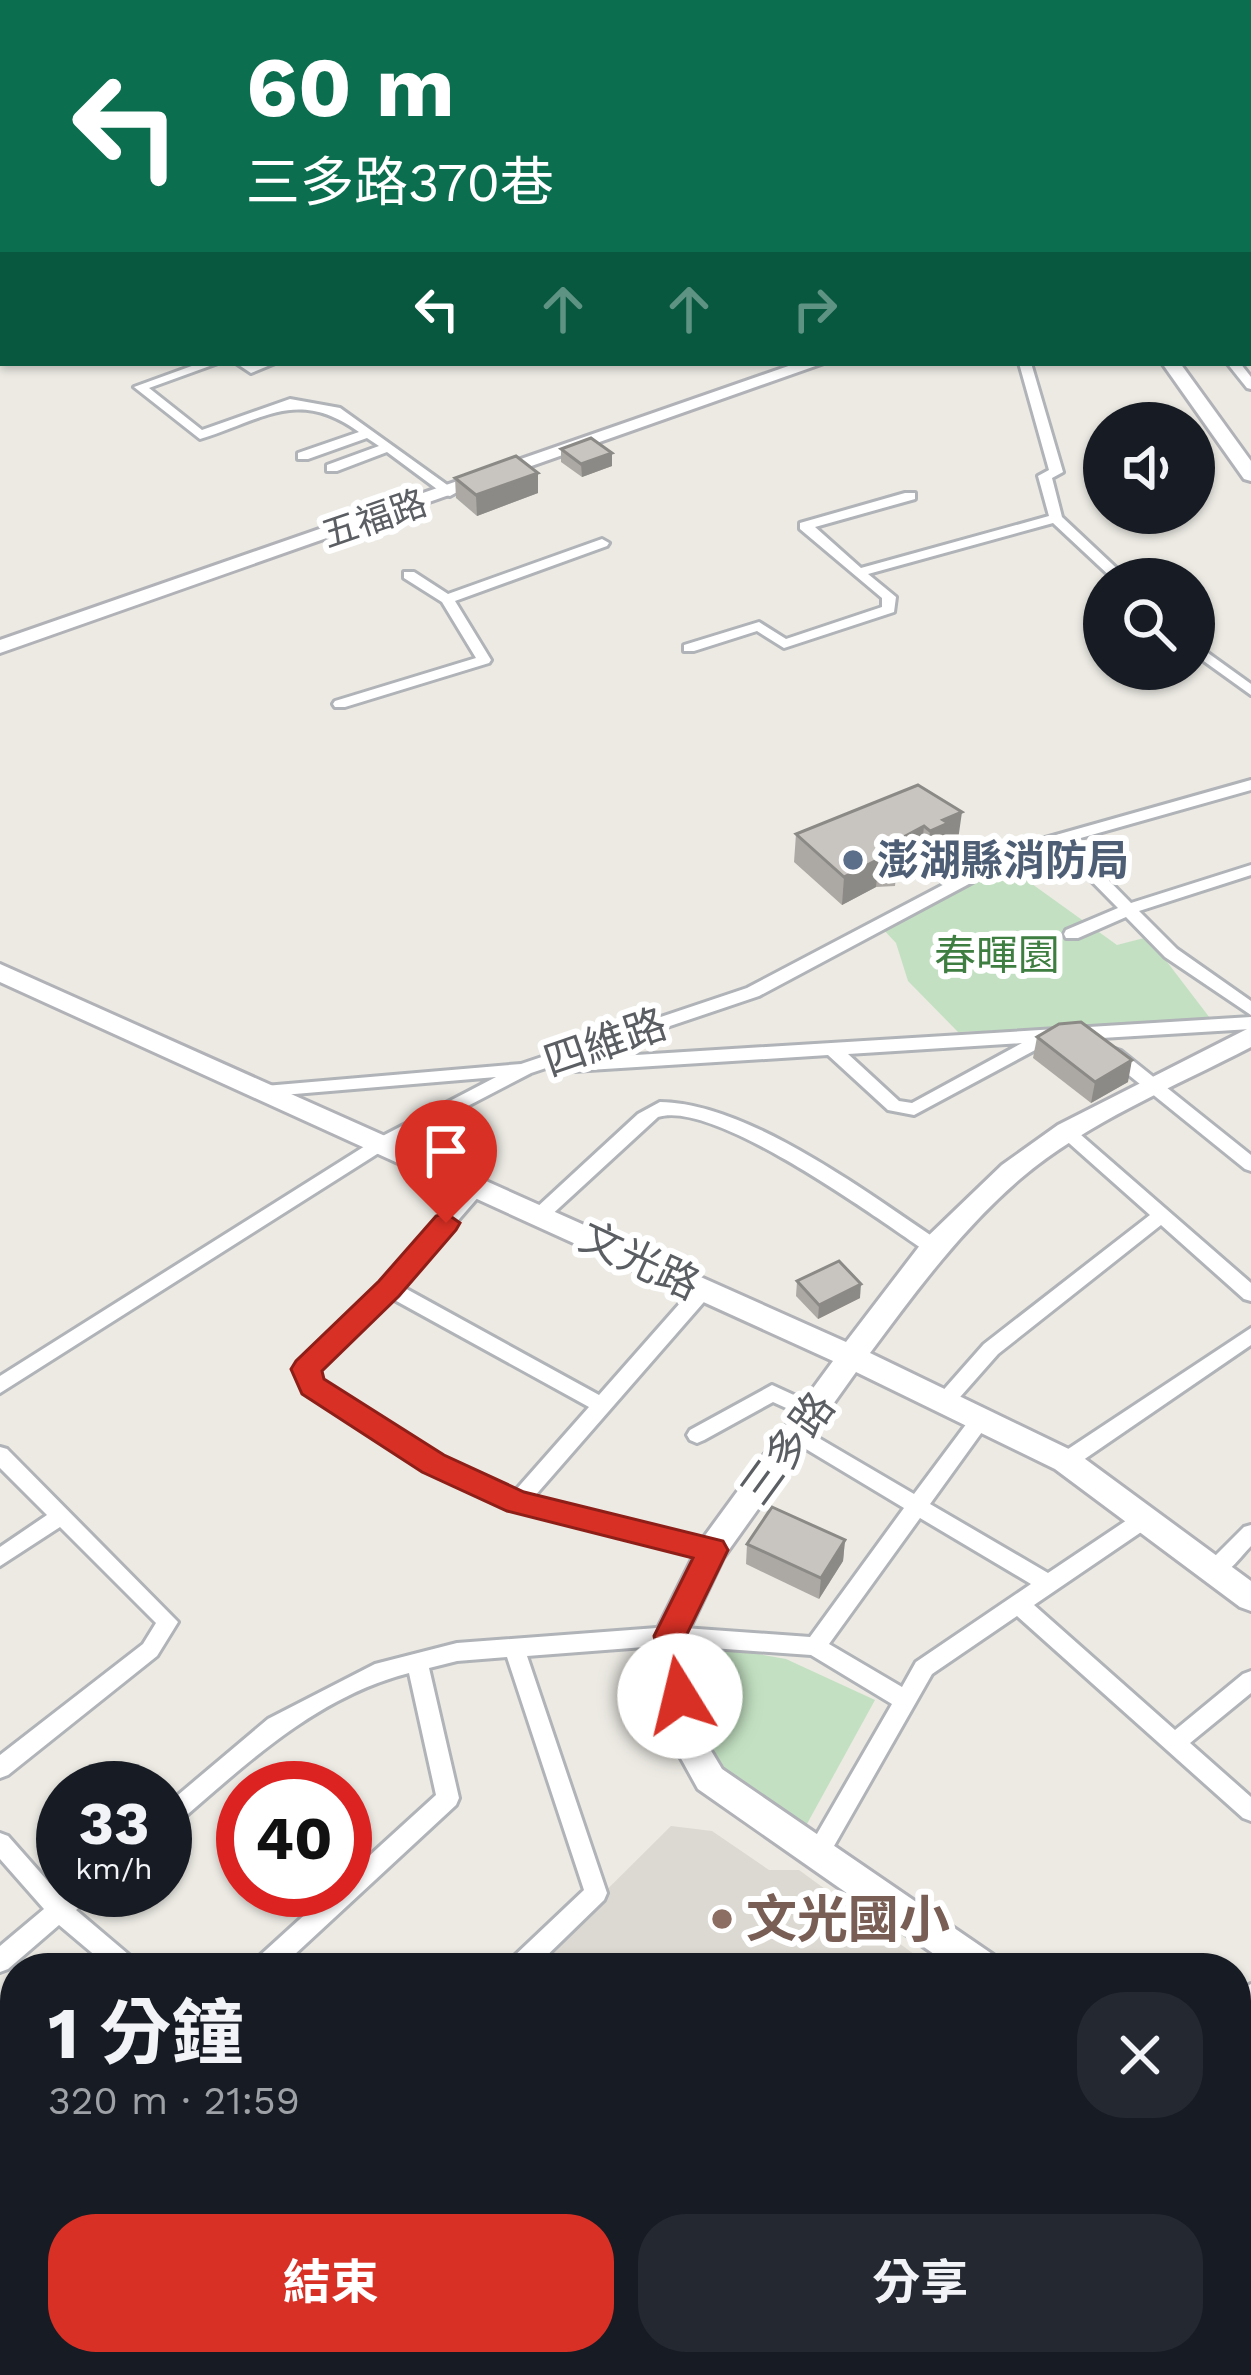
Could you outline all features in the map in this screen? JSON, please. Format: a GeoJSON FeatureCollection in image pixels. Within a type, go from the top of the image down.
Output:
{"type":"FeatureCollection","features":[{"type":"Feature","properties":{"kind":"street"},"geometry":{"type":"LineString","coordinates":[[203,366],[140,387],[200,435],[290,403],[340,412],[450,492]]}},
{"type":"Feature","properties":{"kind":"street","name":"五福路"},"geometry":{"type":"LineString","coordinates":[[0,647],[807,366]]}},
{"type":"Feature","properties":{"kind":"street"},"geometry":{"type":"LineString","coordinates":[[1026,366],[1056,472],[1045,476],[1056,518],[1099,558]]}},
{"type":"Feature","properties":{"kind":"street"},"geometry":{"type":"LineString","coordinates":[[1173,366],[1251,476]]}},
{"type":"Feature","properties":{"kind":"street"},"geometry":{"type":"LineString","coordinates":[[303,456],[368,433]]}},
{"type":"Feature","properties":{"kind":"street"},"geometry":{"type":"LineString","coordinates":[[332,468],[388,447]]}},
{"type":"Feature","properties":{"kind":"street"},"geometry":{"type":"LineString","coordinates":[[688,648],[759,626],[784,644],[889,609],[889,597],[805,526],[910,496]]}},
{"type":"Feature","properties":{"kind":"street"},"geometry":{"type":"LineString","coordinates":[[858,573],[1056,518]]}},
{"type":"Feature","properties":{"kind":"street"},"geometry":{"type":"LineString","coordinates":[[447,599],[602,543]]}},
{"type":"Feature","properties":{"kind":"street"},"geometry":{"type":"LineString","coordinates":[[340,704],[484,661],[447,599],[409,575]]}},
{"type":"Feature","properties":{"kind":"street"},"geometry":{"type":"LineString","coordinates":[[1215,663],[1251,691]]}},
{"type":"Feature","properties":{"kind":"street","name":"四維路"},"geometry":{"type":"LineString","coordinates":[[0,1385],[379,1144],[525,1069],[753,992],[1023,849],[1251,784]]}},
{"type":"Feature","properties":{"kind":"street"},"geometry":{"type":"LineString","coordinates":[[1058,838],[1172,952],[1251,1010]]}},
{"type":"Feature","properties":{"kind":"street"},"geometry":{"type":"LineString","coordinates":[[1072,934],[1127,910],[1251,870]]}},
{"type":"Feature","properties":{"kind":"street","name":"文光路"},"geometry":{"type":"LineString","coordinates":[[0,972],[271,1090],[474,1190],[541,1214],[946,1400],[1066,1462],[1251,1598]]}},
{"type":"Feature","properties":{"kind":"street"},"geometry":{"type":"LineString","coordinates":[[271,1090],[830,1047],[1251,1023]]}},
{"type":"Feature","properties":{"kind":"street"},"geometry":{"type":"LineString","coordinates":[[1083,1032],[1251,1165]]}},
{"type":"Feature","properties":{"kind":"street"},"geometry":{"type":"LineString","coordinates":[[830,1047],[894,1106],[914,1109],[1053,1034]]}},
{"type":"Feature","properties":{"kind":"street","name":"三多路"},"geometry":{"type":"LineString","coordinates":[[670,1636],[712,1550],[934,1247],[1011,1172],[1067,1132],[1251,1036]]}},
{"type":"Feature","properties":{"kind":"street"},"geometry":{"type":"LineString","coordinates":[[541,1214],[661,1108],[684,1109],[782,1148],[934,1247]]}},
{"type":"Feature","properties":{"kind":"street"},"geometry":{"type":"LineString","coordinates":[[1067,1132],[1251,1294]]}},
{"type":"Feature","properties":{"kind":"street"},"geometry":{"type":"LineString","coordinates":[[474,1190],[389,1288],[306,1369],[312,1386],[433,1463],[518,1502],[712,1550]]}},
{"type":"Feature","properties":{"kind":"street"},"geometry":{"type":"LineString","coordinates":[[946,1400],[992,1348],[1162,1215]]}},
{"type":"Feature","properties":{"kind":"street"},"geometry":{"type":"LineString","coordinates":[[389,1288],[603,1406]]}},
{"type":"Feature","properties":{"kind":"street"},"geometry":{"type":"LineString","coordinates":[[518,1502],[703,1290]]}},
{"type":"Feature","properties":{"kind":"street"},"geometry":{"type":"LineString","coordinates":[[1066,1462],[1251,1334]]}},
{"type":"Feature","properties":{"kind":"street"},"geometry":{"type":"LineString","coordinates":[[697,1435],[772,1394],[923,1504],[1048,1584]]}},
{"type":"Feature","properties":{"kind":"street"},"geometry":{"type":"LineString","coordinates":[[814,1646],[923,1504],[980,1420]]}},
{"type":"Feature","properties":{"kind":"street"},"geometry":{"type":"LineString","coordinates":[[0,1455],[168,1622],[150,1650],[0,1768]]}},
{"type":"Feature","properties":{"kind":"street"},"geometry":{"type":"LineString","coordinates":[[0,1558],[62,1515]]}},
{"type":"Feature","properties":{"kind":"street"},"geometry":{"type":"LineString","coordinates":[[818,1853],[924,1668],[1146,1518]]}},
{"type":"Feature","properties":{"kind":"street"},"geometry":{"type":"LineString","coordinates":[[1213,1571],[1251,1533]]}},
{"type":"Feature","properties":{"kind":"street"},"geometry":{"type":"LineString","coordinates":[[1018,1604],[1251,1811]]}},
{"type":"Feature","properties":{"kind":"street"},"geometry":{"type":"LineString","coordinates":[[670,1636],[688,1742],[710,1779],[961,1953]]}},
{"type":"Feature","properties":{"kind":"street"},"geometry":{"type":"LineString","coordinates":[[192,1797],[276,1726],[375,1673],[457,1652],[670,1636],[814,1646],[904,1700]]}},
{"type":"Feature","properties":{"kind":"street"},"geometry":{"type":"LineString","coordinates":[[514,1647],[596,1892],[533,1953]]}},
{"type":"Feature","properties":{"kind":"street"},"geometry":{"type":"LineString","coordinates":[[279,1953],[448,1798],[417,1663]]}},
{"type":"Feature","properties":{"kind":"street"},"geometry":{"type":"LineString","coordinates":[[1174,1743],[1251,1680]]}},
{"type":"Feature","properties":{"kind":"street"},"geometry":{"type":"LineString","coordinates":[[0,1843],[36,1884]]}},
{"type":"Feature","properties":{"kind":"street"},"geometry":{"type":"LineString","coordinates":[[9,1953],[51,1917]]}},
{"type":"Feature","properties":{"kind":"street"},"geometry":{"type":"LineString","coordinates":[[67,1917],[109,1953]]}},
{"type":"Feature","properties":{"kind":"shaded area","name":"文光國小"},"geometry":{"type":"Polygon","coordinates":[[[671,1826],[712,1831],[769,1870],[799,1870],[912,1953],[543,1953],[671,1826]]]}},
{"type":"Feature","properties":{"kind":"green space","name":"春暉園"},"geometry":{"type":"Polygon","coordinates":[[[1004,864],[1117,945],[1148,937],[1213,1022],[958,1032],[908,981],[896,943],[882,928],[1004,864]]]}},
{"type":"Feature","properties":{"kind":"green space"},"geometry":{"type":"Polygon","coordinates":[[[698,1643],[786,1659],[875,1700],[802,1833],[744,1794],[708,1760],[693,1715],[698,1643]]]}},
{"type":"Feature","properties":{"kind":"building"},"geometry":{"type":"Polygon","coordinates":[[[591,438],[612,453],[581,464],[561,449],[591,438]]]}},
{"type":"Feature","properties":{"kind":"building"},"geometry":{"type":"Polygon","coordinates":[[[516,456],[538,473],[476,495],[455,478],[516,456]]]}},
{"type":"Feature","properties":{"kind":"building"},"geometry":{"type":"Polygon","coordinates":[[[918,785],[962,812],[930,831],[924,826],[896,841],[898,858],[879,859],[844,877],[796,834],[918,785]]]}},
{"type":"Feature","properties":{"kind":"building"},"geometry":{"type":"Polygon","coordinates":[[[1081,1022],[1132,1060],[1095,1082],[1037,1037],[1059,1024],[1081,1022]]]}},
{"type":"Feature","properties":{"kind":"building"},"geometry":{"type":"Polygon","coordinates":[[[839,1261],[861,1284],[819,1305],[797,1281],[839,1261]]]}},
{"type":"Feature","properties":{"kind":"building"},"geometry":{"type":"Polygon","coordinates":[[[772,1507],[845,1540],[821,1578],[747,1544],[772,1507]]]}},
{"type":"Feature","properties":{"kind":"place","name":"澎湖縣消防局"},"geometry":{"type":"Point","coordinates":[853,860]}},
{"type":"Feature","properties":{"kind":"place","name":"文光國小"},"geometry":{"type":"Point","coordinates":[722,1919]}},
{"type":"Feature","properties":{"kind":"route"},"geometry":{"type":"LineString","coordinates":[[446,1223],[389,1288],[306,1369],[312,1386],[433,1463],[518,1502],[712,1550],[670,1636],[680,1696]]}}]}
